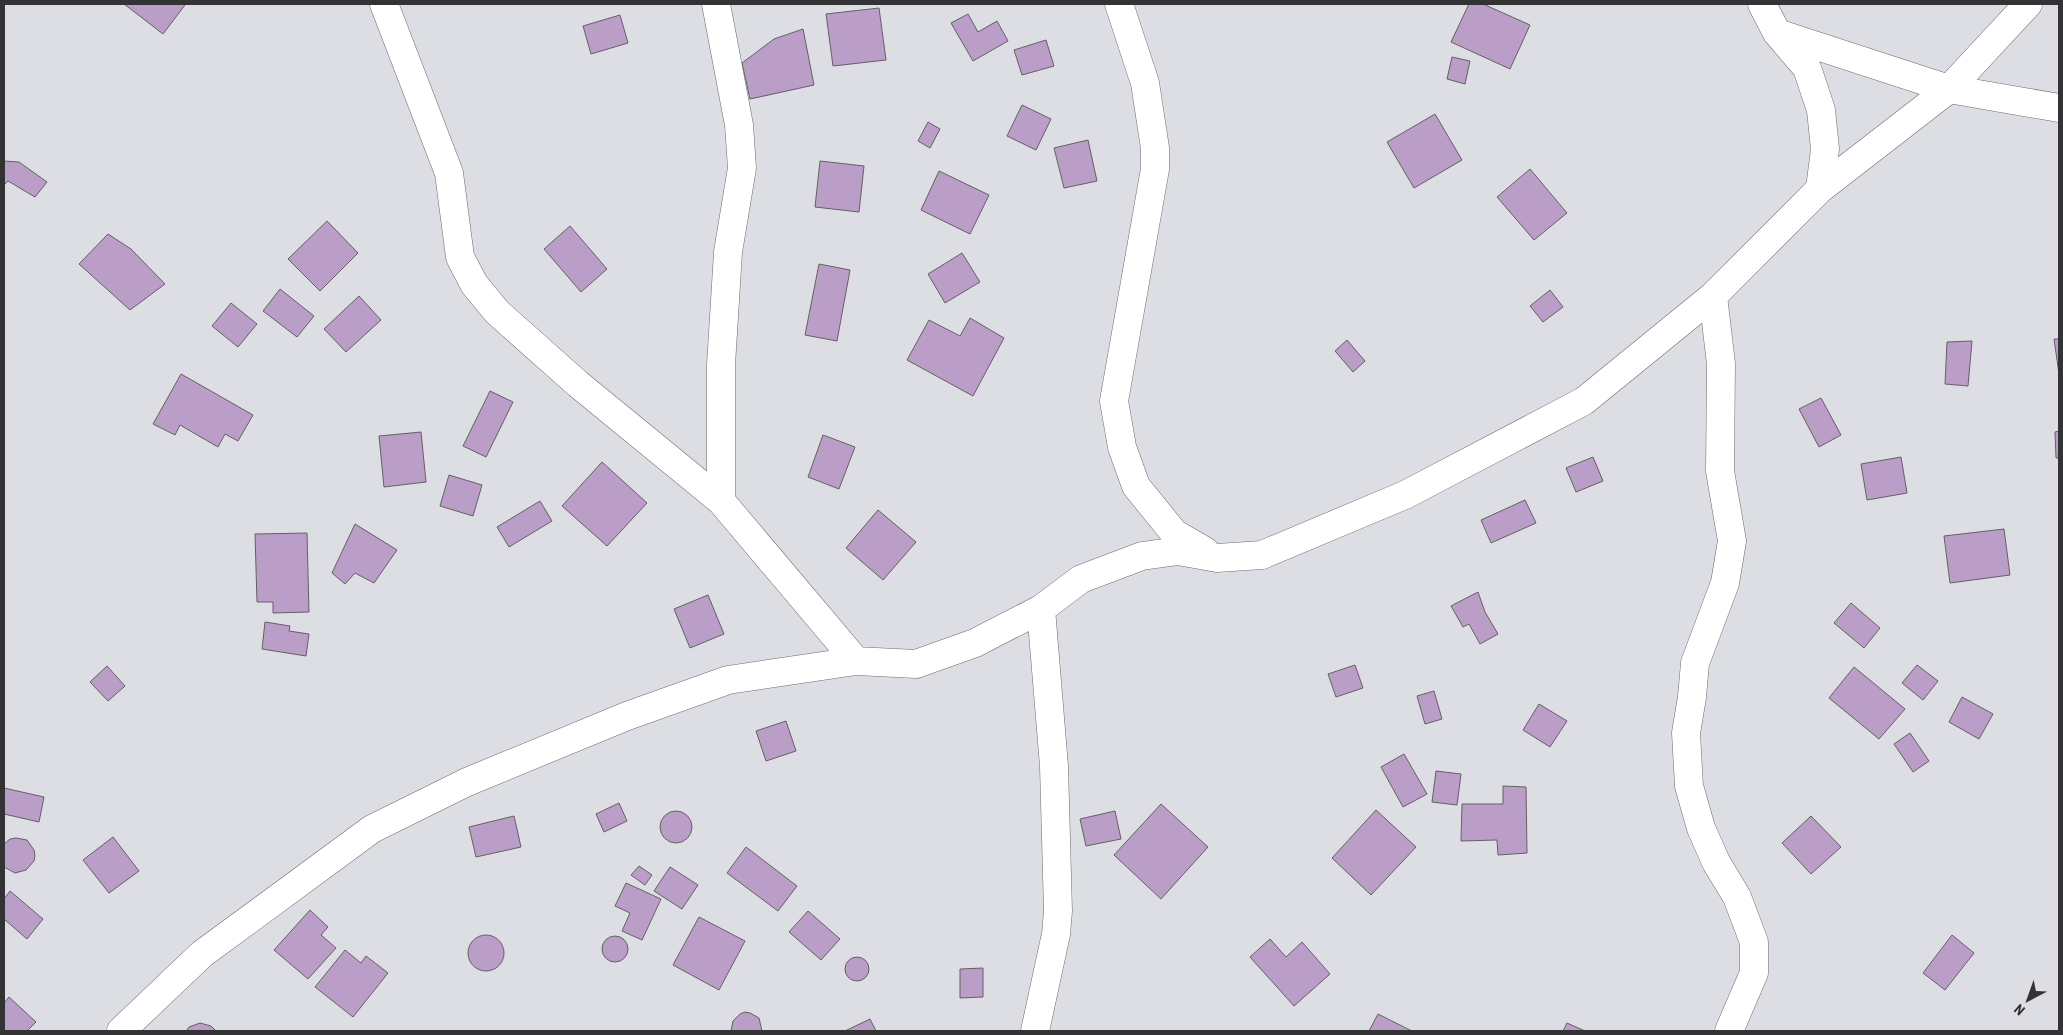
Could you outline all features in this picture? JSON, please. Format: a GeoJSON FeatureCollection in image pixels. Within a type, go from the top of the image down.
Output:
{"type":"FeatureCollection","features":[{"type":"Feature","properties":{"kind":"street"},"geometry":{"type":"LineString","coordinates":[[384,4],[449,173],[460,257],[474,284],[497,312],[578,384],[721,501],[856,661]]}},
{"type":"Feature","properties":{"kind":"street"},"geometry":{"type":"LineString","coordinates":[[716,4],[739,126],[742,168],[728,252],[721,364],[721,501]]}},
{"type":"Feature","properties":{"kind":"street"},"geometry":{"type":"LineString","coordinates":[[1119,4],[1145,83],[1155,148],[1155,169],[1114,401],[1120,438],[1136,486],[1174,533],[1218,558]]}},
{"type":"Feature","properties":{"kind":"street"},"geometry":{"type":"LineString","coordinates":[[1762,4],[1777,33],[1807,68],[1821,110],[1825,149],[1820,189]]}},
{"type":"Feature","properties":{"kind":"street"},"geometry":{"type":"LineString","coordinates":[[121,1031],[202,954],[372,829],[476,779],[627,716],[728,680],[856,661],[916,664],[975,643],[1041,609],[1081,579],[1142,556],[1178,551],[1218,558],[1262,554],[1406,495],[1584,401],[1713,296],[1820,189],[1949,90],[2028,4]]}},
{"type":"Feature","properties":{"kind":"street"},"geometry":{"type":"LineString","coordinates":[[1777,33],[1949,90],[2059,108]]}},
{"type":"Feature","properties":{"kind":"street"},"geometry":{"type":"LineString","coordinates":[[1713,296],[1721,364],[1720,471],[1732,541],[1725,583],[1695,663],[1686,733],[1689,786],[1701,828],[1716,862],[1737,898],[1754,942],[1754,973],[1730,1031]]}},
{"type":"Feature","properties":{"kind":"street"},"geometry":{"type":"LineString","coordinates":[[1035,1031],[1056,934],[1058,911],[1054,766],[1041,609]]}},
{"type":"Feature","properties":{"kind":"building"},"geometry":{"type":"Polygon","coordinates":[[[124,4],[184,4],[185,5],[163,34],[124,4]]]}},
{"type":"Feature","properties":{"kind":"building"},"geometry":{"type":"Polygon","coordinates":[[[1469,4],[1483,4],[1530,25],[1510,69],[1451,42],[1469,4]]]}},
{"type":"Feature","properties":{"kind":"building"},"geometry":{"type":"Polygon","coordinates":[[[879,8],[886,60],[833,66],[826,14],[879,8]]]}},
{"type":"Feature","properties":{"kind":"building"},"geometry":{"type":"Polygon","coordinates":[[[968,14],[978,32],[997,21],[1008,41],[973,61],[951,23],[968,14]]]}},
{"type":"Feature","properties":{"kind":"building"},"geometry":{"type":"Polygon","coordinates":[[[620,15],[628,43],[591,54],[583,26],[620,15]]]}},
{"type":"Feature","properties":{"kind":"building"},"geometry":{"type":"Polygon","coordinates":[[[803,29],[814,85],[750,99],[742,63],[774,39],[803,29]]]}},
{"type":"Feature","properties":{"kind":"building"},"geometry":{"type":"Polygon","coordinates":[[[1046,40],[1054,66],[1022,75],[1014,50],[1046,40]]]}},
{"type":"Feature","properties":{"kind":"building"},"geometry":{"type":"Polygon","coordinates":[[[1452,57],[1470,61],[1465,84],[1447,79],[1452,57]]]}},
{"type":"Feature","properties":{"kind":"building"},"geometry":{"type":"Polygon","coordinates":[[[1022,105],[1051,119],[1036,150],[1007,136],[1022,105]]]}},
{"type":"Feature","properties":{"kind":"building"},"geometry":{"type":"Polygon","coordinates":[[[1435,114],[1462,160],[1414,188],[1387,142],[1435,114]]]}},
{"type":"Feature","properties":{"kind":"building"},"geometry":{"type":"Polygon","coordinates":[[[928,122],[940,129],[930,148],[918,141],[928,122]]]}},
{"type":"Feature","properties":{"kind":"building"},"geometry":{"type":"Polygon","coordinates":[[[1088,140],[1097,181],[1064,188],[1054,148],[1088,140]]]}},
{"type":"Feature","properties":{"kind":"building"},"geometry":{"type":"Polygon","coordinates":[[[4,161],[19,162],[47,182],[35,197],[8,181],[4,185],[4,161]]]}},
{"type":"Feature","properties":{"kind":"building"},"geometry":{"type":"Polygon","coordinates":[[[820,161],[864,166],[859,212],[815,207],[820,161]]]}},
{"type":"Feature","properties":{"kind":"building"},"geometry":{"type":"Polygon","coordinates":[[[1530,169],[1567,213],[1534,240],[1497,197],[1530,169]]]}},
{"type":"Feature","properties":{"kind":"building"},"geometry":{"type":"Polygon","coordinates":[[[939,171],[989,195],[970,234],[921,210],[939,171]]]}},
{"type":"Feature","properties":{"kind":"building"},"geometry":{"type":"Polygon","coordinates":[[[327,221],[358,253],[320,291],[288,259],[327,221]]]}},
{"type":"Feature","properties":{"kind":"building"},"geometry":{"type":"Polygon","coordinates":[[[570,226],[607,269],[581,292],[544,249],[570,226]]]}},
{"type":"Feature","properties":{"kind":"building"},"geometry":{"type":"Polygon","coordinates":[[[108,234],[131,249],[165,284],[130,310],[79,264],[108,234]]]}},
{"type":"Feature","properties":{"kind":"building"},"geometry":{"type":"Polygon","coordinates":[[[962,253],[980,282],[945,303],[928,274],[962,253]]]}},
{"type":"Feature","properties":{"kind":"building"},"geometry":{"type":"Polygon","coordinates":[[[819,264],[850,270],[837,341],[805,335],[819,264]]]}},
{"type":"Feature","properties":{"kind":"building"},"geometry":{"type":"Polygon","coordinates":[[[280,289],[314,316],[297,337],[263,311],[280,289]]]}},
{"type":"Feature","properties":{"kind":"building"},"geometry":{"type":"Polygon","coordinates":[[[1550,290],[1563,307],[1543,322],[1530,306],[1550,290]]]}},
{"type":"Feature","properties":{"kind":"building"},"geometry":{"type":"Polygon","coordinates":[[[359,296],[381,320],[346,352],[324,329],[359,296]]]}},
{"type":"Feature","properties":{"kind":"building"},"geometry":{"type":"Polygon","coordinates":[[[231,303],[257,324],[238,347],[212,326],[231,303]]]}},
{"type":"Feature","properties":{"kind":"building"},"geometry":{"type":"Polygon","coordinates":[[[970,318],[1004,338],[973,396],[907,360],[929,320],[960,336],[970,318]]]}},
{"type":"Feature","properties":{"kind":"building"},"geometry":{"type":"Polygon","coordinates":[[[2054,339],[2059,339],[2059,374],[2054,339]]]}},
{"type":"Feature","properties":{"kind":"building"},"geometry":{"type":"Polygon","coordinates":[[[1347,340],[1365,361],[1353,372],[1335,351],[1347,340]]]}},
{"type":"Feature","properties":{"kind":"building"},"geometry":{"type":"Polygon","coordinates":[[[1972,341],[1968,386],[1945,384],[1947,342],[1972,341]]]}},
{"type":"Feature","properties":{"kind":"building"},"geometry":{"type":"Polygon","coordinates":[[[181,374],[253,415],[238,441],[225,434],[218,447],[180,425],[175,435],[153,424],[181,374]]]}},
{"type":"Feature","properties":{"kind":"building"},"geometry":{"type":"Polygon","coordinates":[[[490,391],[513,402],[486,457],[463,446],[490,391]]]}},
{"type":"Feature","properties":{"kind":"building"},"geometry":{"type":"Polygon","coordinates":[[[1821,398],[1841,435],[1819,447],[1799,409],[1821,398]]]}},
{"type":"Feature","properties":{"kind":"building"},"geometry":{"type":"Polygon","coordinates":[[[2059,431],[2059,458],[2056,458],[2055,432],[2059,431]]]}},
{"type":"Feature","properties":{"kind":"building"},"geometry":{"type":"Polygon","coordinates":[[[421,432],[426,482],[384,487],[379,436],[421,432]]]}},
{"type":"Feature","properties":{"kind":"building"},"geometry":{"type":"Polygon","coordinates":[[[823,435],[855,447],[839,489],[808,477],[823,435]]]}},
{"type":"Feature","properties":{"kind":"building"},"geometry":{"type":"Polygon","coordinates":[[[1593,457],[1603,481],[1576,492],[1566,468],[1593,457]]]}},
{"type":"Feature","properties":{"kind":"building"},"geometry":{"type":"Polygon","coordinates":[[[1901,457],[1907,493],[1867,500],[1861,464],[1901,457]]]}},
{"type":"Feature","properties":{"kind":"building"},"geometry":{"type":"Polygon","coordinates":[[[602,462],[647,503],[607,546],[562,506],[602,462]]]}},
{"type":"Feature","properties":{"kind":"building"},"geometry":{"type":"Polygon","coordinates":[[[449,475],[482,485],[473,516],[440,506],[449,475]]]}},
{"type":"Feature","properties":{"kind":"building"},"geometry":{"type":"Polygon","coordinates":[[[1525,500],[1536,523],[1491,543],[1481,520],[1525,500]]]}},
{"type":"Feature","properties":{"kind":"building"},"geometry":{"type":"Polygon","coordinates":[[[540,501],[552,521],[509,547],[497,527],[540,501]]]}},
{"type":"Feature","properties":{"kind":"building"},"geometry":{"type":"Polygon","coordinates":[[[878,510],[916,542],[883,580],[846,548],[878,510]]]}},
{"type":"Feature","properties":{"kind":"building"},"geometry":{"type":"Polygon","coordinates":[[[355,524],[397,550],[374,583],[355,573],[345,584],[332,573],[355,524]]]}},
{"type":"Feature","properties":{"kind":"building"},"geometry":{"type":"Polygon","coordinates":[[[2004,529],[2010,575],[1950,583],[1944,536],[2004,529]]]}},
{"type":"Feature","properties":{"kind":"building"},"geometry":{"type":"Polygon","coordinates":[[[307,533],[309,612],[273,613],[273,602],[257,602],[255,534],[307,533]]]}},
{"type":"Feature","properties":{"kind":"building"},"geometry":{"type":"Polygon","coordinates":[[[1478,592],[1485,612],[1498,634],[1480,644],[1469,624],[1463,627],[1451,606],[1478,592]]]}},
{"type":"Feature","properties":{"kind":"building"},"geometry":{"type":"Polygon","coordinates":[[[708,595],[724,634],[690,648],[674,609],[708,595]]]}},
{"type":"Feature","properties":{"kind":"building"},"geometry":{"type":"Polygon","coordinates":[[[1851,603],[1880,628],[1864,648],[1834,623],[1851,603]]]}},
{"type":"Feature","properties":{"kind":"building"},"geometry":{"type":"Polygon","coordinates":[[[265,622],[290,626],[289,631],[309,634],[306,656],[262,649],[265,622]]]}},
{"type":"Feature","properties":{"kind":"building"},"geometry":{"type":"Polygon","coordinates":[[[1355,665],[1363,688],[1336,697],[1328,674],[1355,665]]]}},
{"type":"Feature","properties":{"kind":"building"},"geometry":{"type":"Polygon","coordinates":[[[1917,665],[1938,681],[1923,700],[1902,683],[1917,665]]]}},
{"type":"Feature","properties":{"kind":"building"},"geometry":{"type":"Polygon","coordinates":[[[107,666],[125,686],[108,701],[90,682],[107,666]]]}},
{"type":"Feature","properties":{"kind":"building"},"geometry":{"type":"Polygon","coordinates":[[[1854,667],[1905,709],[1879,739],[1829,698],[1854,667]]]}},
{"type":"Feature","properties":{"kind":"building"},"geometry":{"type":"Polygon","coordinates":[[[1434,691],[1442,719],[1425,724],[1417,696],[1434,691]]]}},
{"type":"Feature","properties":{"kind":"building"},"geometry":{"type":"Polygon","coordinates":[[[1962,697],[1993,714],[1979,739],[1949,722],[1962,697]]]}},
{"type":"Feature","properties":{"kind":"building"},"geometry":{"type":"Polygon","coordinates":[[[1539,704],[1567,721],[1550,747],[1523,730],[1539,704]]]}},
{"type":"Feature","properties":{"kind":"building"},"geometry":{"type":"Polygon","coordinates":[[[786,721],[796,751],[766,761],[756,731],[786,721]]]}},
{"type":"Feature","properties":{"kind":"building"},"geometry":{"type":"Polygon","coordinates":[[[1910,733],[1929,761],[1913,772],[1894,744],[1910,733]]]}},
{"type":"Feature","properties":{"kind":"building"},"geometry":{"type":"Polygon","coordinates":[[[1404,754],[1427,794],[1403,807],[1381,767],[1404,754]]]}},
{"type":"Feature","properties":{"kind":"building"},"geometry":{"type":"Polygon","coordinates":[[[1436,771],[1461,774],[1457,805],[1432,802],[1436,771]]]}},
{"type":"Feature","properties":{"kind":"building"},"geometry":{"type":"Polygon","coordinates":[[[1503,786],[1526,787],[1527,853],[1498,855],[1497,840],[1461,841],[1462,804],[1503,804],[1503,786]]]}},
{"type":"Feature","properties":{"kind":"building"},"geometry":{"type":"Polygon","coordinates":[[[4,788],[44,797],[39,822],[4,814],[4,788]]]}},
{"type":"Feature","properties":{"kind":"building"},"geometry":{"type":"Polygon","coordinates":[[[619,803],[627,821],[604,832],[596,814],[619,803]]]}},
{"type":"Feature","properties":{"kind":"building"},"geometry":{"type":"Polygon","coordinates":[[[1161,804],[1208,847],[1161,899],[1114,855],[1161,804]]]}},
{"type":"Feature","properties":{"kind":"building"},"geometry":{"type":"Polygon","coordinates":[[[1376,810],[1416,847],[1371,895],[1332,858],[1376,810]]]}},
{"type":"Feature","properties":{"kind":"building"},"geometry":{"type":"Polygon","coordinates":[[[676,811],[682,812],[687,816],[691,821],[691,833],[687,838],[682,842],[676,843],[670,842],[665,838],[661,833],[660,827],[661,821],[665,816],[670,812],[676,811]]]}},
{"type":"Feature","properties":{"kind":"building"},"geometry":{"type":"Polygon","coordinates":[[[1115,811],[1121,839],[1086,846],[1080,819],[1115,811]]]}},
{"type":"Feature","properties":{"kind":"building"},"geometry":{"type":"Polygon","coordinates":[[[514,816],[521,847],[476,857],[469,827],[514,816]]]}},
{"type":"Feature","properties":{"kind":"building"},"geometry":{"type":"Polygon","coordinates":[[[1811,816],[1841,847],[1811,874],[1782,843],[1811,816]]]}},
{"type":"Feature","properties":{"kind":"building"},"geometry":{"type":"Polygon","coordinates":[[[113,837],[139,871],[109,893],[83,860],[113,837]]]}},
{"type":"Feature","properties":{"kind":"building"},"geometry":{"type":"Polygon","coordinates":[[[10,839],[27,840],[34,850],[35,856],[34,861],[26,870],[15,873],[4,867],[4,844],[10,839]]]}},
{"type":"Feature","properties":{"kind":"building"},"geometry":{"type":"Polygon","coordinates":[[[746,847],[797,886],[778,911],[727,873],[746,847]]]}},
{"type":"Feature","properties":{"kind":"building"},"geometry":{"type":"Polygon","coordinates":[[[639,866],[652,875],[645,885],[631,875],[639,866]]]}},
{"type":"Feature","properties":{"kind":"building"},"geometry":{"type":"Polygon","coordinates":[[[670,867],[698,885],[682,909],[654,891],[670,867]]]}},
{"type":"Feature","properties":{"kind":"building"},"geometry":{"type":"Polygon","coordinates":[[[626,883],[661,899],[642,940],[622,931],[630,913],[615,906],[626,883]]]}},
{"type":"Feature","properties":{"kind":"building"},"geometry":{"type":"Polygon","coordinates":[[[10,891],[43,919],[27,939],[4,919],[4,899],[10,891]]]}},
{"type":"Feature","properties":{"kind":"building"},"geometry":{"type":"Polygon","coordinates":[[[310,910],[328,927],[321,935],[336,948],[308,979],[274,950],[310,910]]]}},
{"type":"Feature","properties":{"kind":"building"},"geometry":{"type":"Polygon","coordinates":[[[808,911],[840,939],[821,960],[789,932],[808,911]]]}},
{"type":"Feature","properties":{"kind":"building"},"geometry":{"type":"Polygon","coordinates":[[[699,917],[745,941],[719,990],[673,965],[699,917]]]}},
{"type":"Feature","properties":{"kind":"building"},"geometry":{"type":"Polygon","coordinates":[[[486,935],[498,941],[504,953],[498,965],[486,971],[474,965],[468,953],[474,941],[486,935]]]}},
{"type":"Feature","properties":{"kind":"building"},"geometry":{"type":"Polygon","coordinates":[[[1952,935],[1974,953],[1945,990],[1923,973],[1952,935]]]}},
{"type":"Feature","properties":{"kind":"building"},"geometry":{"type":"Polygon","coordinates":[[[615,936],[624,940],[628,949],[624,958],[615,962],[606,958],[602,949],[606,940],[615,936]]]}},
{"type":"Feature","properties":{"kind":"building"},"geometry":{"type":"Polygon","coordinates":[[[1270,939],[1286,957],[1302,942],[1330,974],[1294,1006],[1250,957],[1270,939]]]}},
{"type":"Feature","properties":{"kind":"building"},"geometry":{"type":"Polygon","coordinates":[[[345,950],[361,963],[366,956],[388,973],[353,1017],[315,987],[345,950]]]}},
{"type":"Feature","properties":{"kind":"building"},"geometry":{"type":"Polygon","coordinates":[[[857,957],[862,958],[868,964],[868,974],[862,980],[857,981],[852,980],[846,974],[845,969],[846,964],[852,958],[857,957]]]}},
{"type":"Feature","properties":{"kind":"building"},"geometry":{"type":"Polygon","coordinates":[[[983,968],[983,997],[960,998],[960,969],[983,968]]]}},
{"type":"Feature","properties":{"kind":"building"},"geometry":{"type":"Polygon","coordinates":[[[9,997],[36,1022],[27,1031],[4,1031],[4,1003],[9,997]]]}},
{"type":"Feature","properties":{"kind":"building"},"geometry":{"type":"Polygon","coordinates":[[[745,1012],[759,1018],[762,1031],[731,1031],[733,1021],[745,1012]]]}},
{"type":"Feature","properties":{"kind":"building"},"geometry":{"type":"Polygon","coordinates":[[[1378,1014],[1412,1031],[1369,1031],[1378,1014]]]}},
{"type":"Feature","properties":{"kind":"building"},"geometry":{"type":"Polygon","coordinates":[[[870,1019],[876,1031],[845,1031],[870,1019]]]}},
{"type":"Feature","properties":{"kind":"building"},"geometry":{"type":"Polygon","coordinates":[[[200,1023],[211,1026],[216,1031],[186,1031],[189,1027],[200,1023]]]}},
{"type":"Feature","properties":{"kind":"building"},"geometry":{"type":"Polygon","coordinates":[[[1567,1023],[1585,1031],[1563,1031],[1567,1023]]]}}]}
